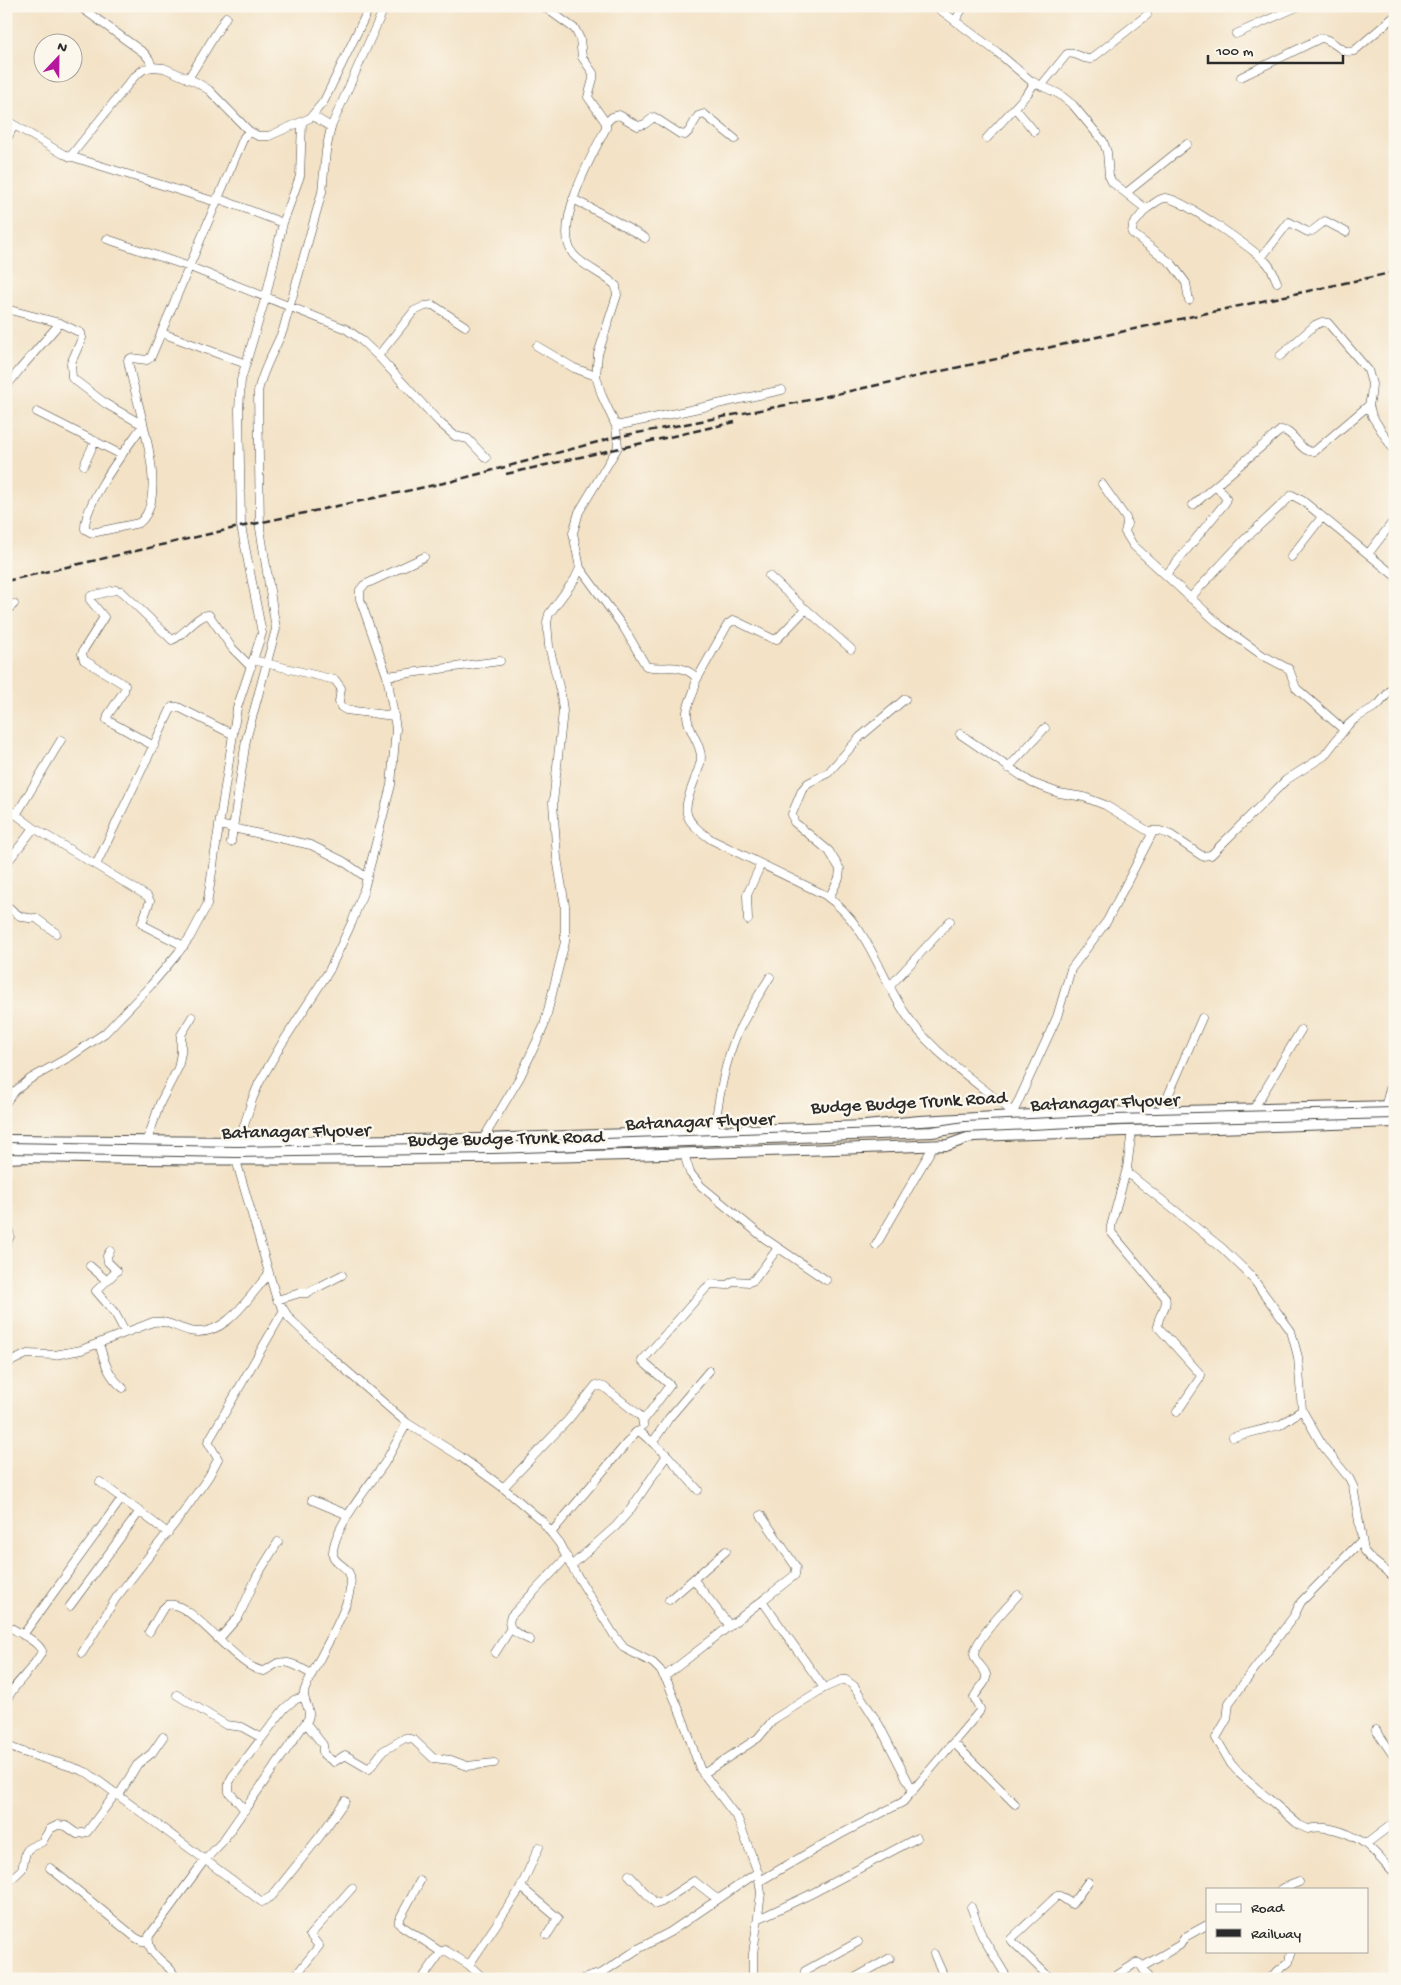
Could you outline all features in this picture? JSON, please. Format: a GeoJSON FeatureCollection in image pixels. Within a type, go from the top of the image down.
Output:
{"type":"FeatureCollection","features":[{"type":"Feature","properties":{"kind":"street"},"geometry":{"type":"LineString","coordinates":[[78,6],[144,53],[152,67]]}},
{"type":"Feature","properties":{"kind":"street"},"geometry":{"type":"LineString","coordinates":[[70,157],[134,77],[144,69],[152,67],[164,68],[209,90],[249,131],[263,138],[302,123],[313,116],[324,101],[370,6]]}},
{"type":"Feature","properties":{"kind":"street"},"geometry":{"type":"LineString","coordinates":[[6,1102],[30,1079],[71,1056],[104,1033],[151,985],[184,946],[207,904],[232,734],[240,698],[276,629],[259,522],[258,392],[263,372],[280,339],[287,305],[322,192],[330,126],[385,6]]}},
{"type":"Feature","properties":{"kind":"street"},"geometry":{"type":"LineString","coordinates":[[543,6],[575,29],[578,34],[582,57],[592,73],[593,79],[588,97],[606,123]]}},
{"type":"Feature","properties":{"kind":"street"},"geometry":{"type":"LineString","coordinates":[[935,6],[998,52],[1031,81],[1067,99],[1100,137],[1107,152],[1109,176],[1112,182],[1146,209]]}},
{"type":"Feature","properties":{"kind":"street"},"geometry":{"type":"LineString","coordinates":[[955,20],[964,6]]}},
{"type":"Feature","properties":{"kind":"street"},"geometry":{"type":"LineString","coordinates":[[1236,34],[1299,6]]}},
{"type":"Feature","properties":{"kind":"street"},"geometry":{"type":"LineString","coordinates":[[1041,86],[1067,54],[1070,53],[1091,59],[1147,15]]}},
{"type":"Feature","properties":{"kind":"street"},"geometry":{"type":"LineString","coordinates":[[1242,77],[1321,38],[1332,40],[1349,53],[1354,51],[1395,16]]}},
{"type":"Feature","properties":{"kind":"street"},"geometry":{"type":"LineString","coordinates":[[188,79],[226,17]]}},
{"type":"Feature","properties":{"kind":"street"},"geometry":{"type":"LineString","coordinates":[[988,138],[1032,88],[1031,81]]}},
{"type":"Feature","properties":{"kind":"street"},"geometry":{"type":"LineString","coordinates":[[1015,108],[1034,131]]}},
{"type":"Feature","properties":{"kind":"street"},"geometry":{"type":"LineString","coordinates":[[697,679],[693,674],[675,666],[652,668],[646,666],[624,628],[580,568],[574,541],[575,523],[597,480],[618,448],[616,426],[602,396],[596,376],[598,354],[617,295],[616,286],[611,280],[574,256],[568,246],[567,237],[573,199],[579,182],[606,123],[612,117],[619,115],[638,126],[642,126],[654,117],[680,134],[685,135],[698,116],[704,114],[735,139]]}},
{"type":"Feature","properties":{"kind":"street"},"geometry":{"type":"LineString","coordinates":[[313,116],[330,126]]}},
{"type":"Feature","properties":{"kind":"street"},"geometry":{"type":"LineString","coordinates":[[6,120],[70,157],[216,200],[283,223]]}},
{"type":"Feature","properties":{"kind":"street"},"geometry":{"type":"LineString","coordinates":[[231,842],[262,633],[241,526],[239,409],[246,364],[266,296],[283,223],[300,176],[302,123]]}},
{"type":"Feature","properties":{"kind":"street"},"geometry":{"type":"LineString","coordinates":[[6,141],[14,125]]}},
{"type":"Feature","properties":{"kind":"street"},"geometry":{"type":"LineString","coordinates":[[143,425],[122,455],[88,511],[85,529],[88,532],[92,533],[139,523],[149,511],[153,467],[128,360],[131,358],[149,359],[162,333],[240,143],[249,131]]}},
{"type":"Feature","properties":{"kind":"street"},"geometry":{"type":"LineString","coordinates":[[1126,193],[1187,144]]}},
{"type":"Feature","properties":{"kind":"street"},"geometry":{"type":"LineString","coordinates":[[1189,300],[1186,283],[1172,264],[1132,233],[1134,225],[1146,209],[1158,200],[1165,198],[1181,202],[1261,258],[1272,269],[1277,282]]}},
{"type":"Feature","properties":{"kind":"street"},"geometry":{"type":"LineString","coordinates":[[573,199],[608,216],[645,238]]}},
{"type":"Feature","properties":{"kind":"street"},"geometry":{"type":"LineString","coordinates":[[1261,258],[1289,222],[1308,232],[1325,221],[1346,232]]}},
{"type":"Feature","properties":{"kind":"street"},"geometry":{"type":"LineString","coordinates":[[107,239],[190,266],[346,329],[359,338],[378,356],[439,422],[455,436],[468,439],[486,458]]}},
{"type":"Feature","properties":{"kind":"street"},"geometry":{"type":"LineString","coordinates":[[378,356],[414,311],[425,306],[433,305],[465,326]]}},
{"type":"Feature","properties":{"kind":"street"},"geometry":{"type":"LineString","coordinates":[[6,309],[60,323],[82,333],[71,363],[72,378],[106,404],[143,425]]}},
{"type":"Feature","properties":{"kind":"street"},"geometry":{"type":"LineString","coordinates":[[1280,356],[1316,325],[1322,322],[1328,323],[1368,370],[1372,384],[1369,405],[1372,416],[1395,452]]}},
{"type":"Feature","properties":{"kind":"street"},"geometry":{"type":"LineString","coordinates":[[6,387],[60,323]]}},
{"type":"Feature","properties":{"kind":"street"},"geometry":{"type":"LineString","coordinates":[[162,333],[246,364]]}},
{"type":"Feature","properties":{"kind":"street"},"geometry":{"type":"LineString","coordinates":[[537,346],[574,368],[596,376]]}},
{"type":"Feature","properties":{"kind":"street"},"geometry":{"type":"LineString","coordinates":[[616,426],[782,390]]}},
{"type":"Feature","properties":{"kind":"street"},"geometry":{"type":"LineString","coordinates":[[1193,505],[1281,430],[1290,433],[1305,450],[1315,451],[1369,405]]}},
{"type":"Feature","properties":{"kind":"street"},"geometry":{"type":"LineString","coordinates":[[37,412],[122,455]]}},
{"type":"Feature","properties":{"kind":"street"},"geometry":{"type":"LineString","coordinates":[[84,465],[95,441]]}},
{"type":"Feature","properties":{"kind":"street"},"geometry":{"type":"LineString","coordinates":[[1102,484],[1126,518],[1127,537],[1190,598],[1238,638],[1262,655],[1289,669],[1296,688],[1344,730]]}},
{"type":"Feature","properties":{"kind":"street"},"geometry":{"type":"LineString","coordinates":[[1166,575],[1226,503],[1226,498],[1217,486]]}},
{"type":"Feature","properties":{"kind":"street"},"geometry":{"type":"LineString","coordinates":[[1190,598],[1288,496],[1294,495],[1395,576]]}},
{"type":"Feature","properties":{"kind":"street"},"geometry":{"type":"LineString","coordinates":[[1291,557],[1322,517]]}},
{"type":"Feature","properties":{"kind":"street"},"geometry":{"type":"LineString","coordinates":[[1368,554],[1395,519]]}},
{"type":"Feature","properties":{"kind":"street"},"geometry":{"type":"LineString","coordinates":[[424,557],[364,586],[360,590],[360,599],[387,676],[394,716],[396,729],[391,785],[367,878],[352,922],[328,971],[259,1083],[239,1142],[236,1160],[268,1275],[278,1300],[289,1318],[407,1423],[461,1457],[503,1488],[542,1521],[559,1543],[604,1621],[624,1648],[653,1663],[664,1677],[684,1722],[696,1760],[703,1774],[738,1819],[758,1872],[761,1893],[753,1954],[753,1979]]}},
{"type":"Feature","properties":{"kind":"street"},"geometry":{"type":"LineString","coordinates":[[483,1139],[520,1077],[544,1026],[565,942],[565,906],[556,849],[553,803],[563,711],[549,646],[547,622],[549,614],[575,579],[580,568]]}},
{"type":"Feature","properties":{"kind":"street"},"geometry":{"type":"LineString","coordinates":[[769,576],[851,649]]}},
{"type":"Feature","properties":{"kind":"street"},"geometry":{"type":"LineString","coordinates":[[154,746],[108,720],[108,715],[124,691],[125,684],[84,660],[82,654],[84,649],[104,617],[90,600],[91,596],[115,590],[121,591],[172,640],[179,637],[202,616],[209,616],[232,648],[259,663],[335,680],[341,688],[341,707],[346,710],[394,716]]}},
{"type":"Feature","properties":{"kind":"street"},"geometry":{"type":"LineString","coordinates":[[6,611],[14,604]]}},
{"type":"Feature","properties":{"kind":"street"},"geometry":{"type":"LineString","coordinates":[[805,609],[781,637],[773,640],[734,620],[730,621],[697,679],[687,715],[701,756],[700,765],[687,800],[687,817],[695,828],[712,840],[829,898],[870,944],[890,986],[908,1018],[919,1032],[1012,1114]]}},
{"type":"Feature","properties":{"kind":"street"},"geometry":{"type":"LineString","coordinates":[[387,676],[500,662]]}},
{"type":"Feature","properties":{"kind":"street"},"geometry":{"type":"LineString","coordinates":[[960,734],[1032,784],[1105,805],[1148,831],[1164,832],[1202,856],[1211,855],[1286,780],[1324,756],[1356,718],[1378,705],[1395,685]]}},
{"type":"Feature","properties":{"kind":"street"},"geometry":{"type":"LineString","coordinates":[[829,898],[839,878],[840,869],[829,851],[794,822],[792,814],[802,790],[808,783],[828,773],[860,738],[905,699]]}},
{"type":"Feature","properties":{"kind":"street"},"geometry":{"type":"LineString","coordinates":[[96,865],[170,709],[175,706],[232,734]]}},
{"type":"Feature","properties":{"kind":"street"},"geometry":{"type":"LineString","coordinates":[[1008,768],[1044,728]]}},
{"type":"Feature","properties":{"kind":"street"},"geometry":{"type":"LineString","coordinates":[[16,815],[61,740]]}},
{"type":"Feature","properties":{"kind":"street"},"geometry":{"type":"LineString","coordinates":[[6,806],[34,828],[149,898],[150,904],[142,923],[184,946]]}},
{"type":"Feature","properties":{"kind":"street"},"geometry":{"type":"LineString","coordinates":[[220,825],[233,826],[311,845],[343,861],[367,878]]}},
{"type":"Feature","properties":{"kind":"street"},"geometry":{"type":"LineString","coordinates":[[6,864],[34,828]]}},
{"type":"Feature","properties":{"kind":"street"},"geometry":{"type":"LineString","coordinates":[[1011,1134],[1012,1114],[1057,1018],[1071,969],[1107,921],[1153,832]]}},
{"type":"Feature","properties":{"kind":"street"},"geometry":{"type":"LineString","coordinates":[[748,920],[747,895],[761,864]]}},
{"type":"Feature","properties":{"kind":"street"},"geometry":{"type":"LineString","coordinates":[[6,905],[21,917],[28,919],[36,918],[56,933]]}},
{"type":"Feature","properties":{"kind":"street"},"geometry":{"type":"LineString","coordinates":[[890,986],[950,921]]}},
{"type":"Feature","properties":{"kind":"street"},"geometry":{"type":"LineString","coordinates":[[714,1131],[720,1093],[733,1045],[740,1028],[770,977]]}},
{"type":"Feature","properties":{"kind":"street"},"geometry":{"type":"LineString","coordinates":[[147,1141],[160,1104],[178,1068],[182,1035],[192,1016]]}},
{"type":"Feature","properties":{"kind":"street"},"geometry":{"type":"LineString","coordinates":[[1162,1112],[1202,1018]]}},
{"type":"Feature","properties":{"kind":"street"},"geometry":{"type":"LineString","coordinates":[[1253,1110],[1301,1030]]}},
{"type":"Feature","properties":{"kind":"street"},"geometry":{"type":"LineString","coordinates":[[1390,1106],[1395,1071]]}},
{"type":"Feature","properties":{"kind":"street","name":"Budge Budge Trunk Road"},"geometry":{"type":"LineString","coordinates":[[6,1140],[239,1142],[483,1139],[865,1126],[1012,1114],[1390,1106]]}},
{"type":"Feature","properties":{"kind":"street","name":"Batanagar Flyover"},"geometry":{"type":"LineString","coordinates":[[6,1148],[238,1152],[492,1148],[932,1132],[966,1127],[1114,1120],[1395,1113]]}},
{"type":"Feature","properties":{"kind":"street","name":"Budge Budge Trunk Road"},"geometry":{"type":"LineString","coordinates":[[6,1158],[236,1160],[684,1154],[948,1145],[973,1136],[1011,1134],[1395,1122]]}},
{"type":"Feature","properties":{"kind":"street"},"geometry":{"type":"LineString","coordinates":[[1132,1130],[1127,1168],[1111,1232],[1165,1297],[1166,1306],[1158,1318],[1158,1327],[1201,1374],[1177,1412]]}},
{"type":"Feature","properties":{"kind":"street"},"geometry":{"type":"LineString","coordinates":[[876,1245],[934,1145]]}},
{"type":"Feature","properties":{"kind":"street"},"geometry":{"type":"LineString","coordinates":[[684,1154],[690,1173],[701,1186],[778,1248],[826,1280]]}},
{"type":"Feature","properties":{"kind":"street"},"geometry":{"type":"LineString","coordinates":[[1127,1168],[1129,1174],[1222,1248],[1245,1270],[1291,1331],[1298,1357],[1302,1410],[1322,1445],[1349,1478],[1353,1486],[1364,1551],[1395,1578]]}},
{"type":"Feature","properties":{"kind":"street"},"geometry":{"type":"LineString","coordinates":[[6,1214],[10,1236],[6,1245]]}},
{"type":"Feature","properties":{"kind":"street"},"geometry":{"type":"LineString","coordinates":[[642,1432],[643,1421],[670,1385],[642,1361],[706,1288],[712,1284],[727,1285],[734,1280],[750,1282],[754,1280],[778,1248]]}},
{"type":"Feature","properties":{"kind":"street"},"geometry":{"type":"LineString","coordinates":[[110,1251],[107,1256],[108,1262],[117,1271],[96,1291],[115,1313],[125,1332]]}},
{"type":"Feature","properties":{"kind":"street"},"geometry":{"type":"LineString","coordinates":[[90,1266],[106,1280]]}},
{"type":"Feature","properties":{"kind":"street"},"geometry":{"type":"LineString","coordinates":[[6,1364],[28,1354],[65,1353],[81,1350],[157,1321],[190,1331],[210,1330],[228,1321],[268,1275]]}},
{"type":"Feature","properties":{"kind":"street"},"geometry":{"type":"LineString","coordinates":[[278,1300],[300,1293],[307,1293],[342,1275]]}},
{"type":"Feature","properties":{"kind":"street"},"geometry":{"type":"LineString","coordinates":[[82,1653],[116,1598],[168,1533],[204,1484],[217,1462],[217,1456],[209,1447],[208,1442],[284,1310]]}},
{"type":"Feature","properties":{"kind":"street"},"geometry":{"type":"LineString","coordinates":[[99,1343],[112,1385],[123,1388]]}},
{"type":"Feature","properties":{"kind":"street"},"geometry":{"type":"LineString","coordinates":[[653,1442],[669,1418],[709,1371]]}},
{"type":"Feature","properties":{"kind":"street"},"geometry":{"type":"LineString","coordinates":[[503,1488],[568,1420],[596,1385],[604,1387],[638,1414],[643,1421]]}},
{"type":"Feature","properties":{"kind":"street"},"geometry":{"type":"LineString","coordinates":[[1233,1437],[1280,1426],[1302,1410]]}},
{"type":"Feature","properties":{"kind":"street"},"geometry":{"type":"LineString","coordinates":[[177,1978],[152,1952],[148,1941],[151,1932],[204,1861],[222,1842],[306,1723],[310,1713],[303,1697],[305,1686],[330,1642],[347,1596],[350,1576],[334,1560],[332,1552],[348,1516],[384,1463],[407,1423]]}},
{"type":"Feature","properties":{"kind":"street"},"geometry":{"type":"LineString","coordinates":[[551,1533],[636,1432],[642,1432],[667,1455],[698,1490]]}},
{"type":"Feature","properties":{"kind":"street"},"geometry":{"type":"LineString","coordinates":[[572,1566],[616,1526],[630,1510],[667,1455]]}},
{"type":"Feature","properties":{"kind":"street"},"geometry":{"type":"LineString","coordinates":[[100,1482],[168,1533]]}},
{"type":"Feature","properties":{"kind":"street"},"geometry":{"type":"LineString","coordinates":[[22,1635],[122,1498]]}},
{"type":"Feature","properties":{"kind":"street"},"geometry":{"type":"LineString","coordinates":[[312,1500],[348,1516]]}},
{"type":"Feature","properties":{"kind":"street"},"geometry":{"type":"LineString","coordinates":[[70,1606],[140,1511]]}},
{"type":"Feature","properties":{"kind":"street"},"geometry":{"type":"LineString","coordinates":[[664,1677],[794,1578],[797,1572],[796,1567],[761,1515]]}},
{"type":"Feature","properties":{"kind":"street"},"geometry":{"type":"LineString","coordinates":[[1362,1540],[1301,1602],[1294,1616],[1229,1703],[1227,1719],[1216,1738],[1231,1764],[1240,1774],[1299,1825],[1308,1829],[1328,1828],[1354,1837],[1366,1844],[1395,1874]]}},
{"type":"Feature","properties":{"kind":"street"},"geometry":{"type":"LineString","coordinates":[[219,1639],[239,1616],[262,1568],[278,1542]]}},
{"type":"Feature","properties":{"kind":"street"},"geometry":{"type":"LineString","coordinates":[[669,1600],[726,1551]]}},
{"type":"Feature","properties":{"kind":"street"},"geometry":{"type":"LineString","coordinates":[[530,1640],[515,1633],[511,1628],[509,1620],[566,1557]]}},
{"type":"Feature","properties":{"kind":"street"},"geometry":{"type":"LineString","coordinates":[[694,1580],[730,1626]]}},
{"type":"Feature","properties":{"kind":"street"},"geometry":{"type":"LineString","coordinates":[[760,1881],[846,1831],[893,1807],[913,1791],[979,1712],[980,1709],[974,1698],[986,1679],[986,1675],[975,1658],[976,1649],[993,1623],[1018,1595]]}},
{"type":"Feature","properties":{"kind":"street"},"geometry":{"type":"LineString","coordinates":[[763,1602],[824,1688]]}},
{"type":"Feature","properties":{"kind":"street"},"geometry":{"type":"LineString","coordinates":[[149,1632],[162,1610],[171,1604],[184,1610],[251,1668],[264,1671],[278,1663],[285,1662],[312,1674]]}},
{"type":"Feature","properties":{"kind":"street"},"geometry":{"type":"LineString","coordinates":[[6,1625],[41,1647],[42,1651],[6,1702]]}},
{"type":"Feature","properties":{"kind":"street"},"geometry":{"type":"LineString","coordinates":[[495,1653],[511,1628]]}},
{"type":"Feature","properties":{"kind":"street"},"geometry":{"type":"LineString","coordinates":[[703,1774],[758,1738],[774,1719],[824,1688],[842,1680],[851,1682],[880,1725],[913,1791]]}},
{"type":"Feature","properties":{"kind":"street"},"geometry":{"type":"LineString","coordinates":[[177,1696],[226,1725],[242,1727],[262,1738]]}},
{"type":"Feature","properties":{"kind":"street"},"geometry":{"type":"LineString","coordinates":[[244,1810],[229,1792],[229,1783],[232,1777],[290,1703],[303,1697]]}},
{"type":"Feature","properties":{"kind":"street"},"geometry":{"type":"LineString","coordinates":[[306,1723],[323,1745],[323,1754],[334,1762],[345,1755],[368,1769],[383,1751],[405,1738],[414,1740],[433,1758],[451,1760],[468,1766],[494,1763]]}},
{"type":"Feature","properties":{"kind":"street"},"geometry":{"type":"LineString","coordinates":[[1376,1730],[1395,1758]]}},
{"type":"Feature","properties":{"kind":"street"},"geometry":{"type":"LineString","coordinates":[[6,1884],[22,1869],[26,1852],[29,1848],[42,1842],[50,1829],[58,1824],[66,1826],[77,1834],[87,1832],[138,1765],[152,1754],[163,1737]]}},
{"type":"Feature","properties":{"kind":"street"},"geometry":{"type":"LineString","coordinates":[[954,1743],[1015,1804]]}},
{"type":"Feature","properties":{"kind":"street"},"geometry":{"type":"LineString","coordinates":[[6,1755],[9,1746],[41,1759],[75,1767],[88,1773],[258,1901],[265,1902],[320,1836],[346,1800]]}},
{"type":"Feature","properties":{"kind":"street"},"geometry":{"type":"LineString","coordinates":[[1366,1844],[1395,1822]]}},
{"type":"Feature","properties":{"kind":"street"},"geometry":{"type":"LineString","coordinates":[[758,1919],[810,1895],[917,1838]]}},
{"type":"Feature","properties":{"kind":"street"},"geometry":{"type":"LineString","coordinates":[[469,1964],[521,1887],[539,1847]]}},
{"type":"Feature","properties":{"kind":"street"},"geometry":{"type":"LineString","coordinates":[[50,1868],[136,1938],[148,1941]]}},
{"type":"Feature","properties":{"kind":"street"},"geometry":{"type":"LineString","coordinates":[[582,1979],[602,1973],[638,1948],[670,1932],[758,1872]]}},
{"type":"Feature","properties":{"kind":"street"},"geometry":{"type":"LineString","coordinates":[[629,1875],[656,1904],[694,1881],[717,1899]]}},
{"type":"Feature","properties":{"kind":"street"},"geometry":{"type":"LineString","coordinates":[[420,1880],[398,1922],[441,1952]]}},
{"type":"Feature","properties":{"kind":"street"},"geometry":{"type":"LineString","coordinates":[[1051,1979],[1012,1942],[1012,1939],[1057,1896],[1072,1904],[1088,1882]]}},
{"type":"Feature","properties":{"kind":"street"},"geometry":{"type":"LineString","coordinates":[[1283,1888],[1298,1882]]}},
{"type":"Feature","properties":{"kind":"street"},"geometry":{"type":"LineString","coordinates":[[521,1887],[558,1918],[547,1935]]}},
{"type":"Feature","properties":{"kind":"street"},"geometry":{"type":"LineString","coordinates":[[293,1979],[319,1946],[310,1936],[352,1888]]}},
{"type":"Feature","properties":{"kind":"street"},"geometry":{"type":"LineString","coordinates":[[970,1907],[990,1950],[1008,1979]]}},
{"type":"Feature","properties":{"kind":"street"},"geometry":{"type":"LineString","coordinates":[[1142,1967],[1180,1945],[1185,1937],[1206,1926]]}},
{"type":"Feature","properties":{"kind":"street"},"geometry":{"type":"LineString","coordinates":[[807,1979],[804,1975],[805,1971],[858,1942]]}},
{"type":"Feature","properties":{"kind":"street"},"geometry":{"type":"LineString","coordinates":[[422,1979],[441,1952],[445,1950],[469,1964],[484,1979]]}},
{"type":"Feature","properties":{"kind":"street"},"geometry":{"type":"LineString","coordinates":[[1268,1979],[1289,1962],[1291,1952]]}},
{"type":"Feature","properties":{"kind":"street"},"geometry":{"type":"LineString","coordinates":[[934,1954],[945,1979]]}},
{"type":"Feature","properties":{"kind":"street"},"geometry":{"type":"LineString","coordinates":[[852,1979],[890,1958]]}},
{"type":"Feature","properties":{"kind":"street"},"geometry":{"type":"LineString","coordinates":[[1111,1979],[1136,1963],[1142,1967],[1149,1979]]}},
{"type":"Feature","properties":{"kind":"railway"},"geometry":{"type":"LineString","coordinates":[[6,581],[235,528],[453,481],[616,437],[786,405],[1395,272]]}},
{"type":"Feature","properties":{"kind":"railway"},"geometry":{"type":"LineString","coordinates":[[506,474],[735,422]]}}]}
